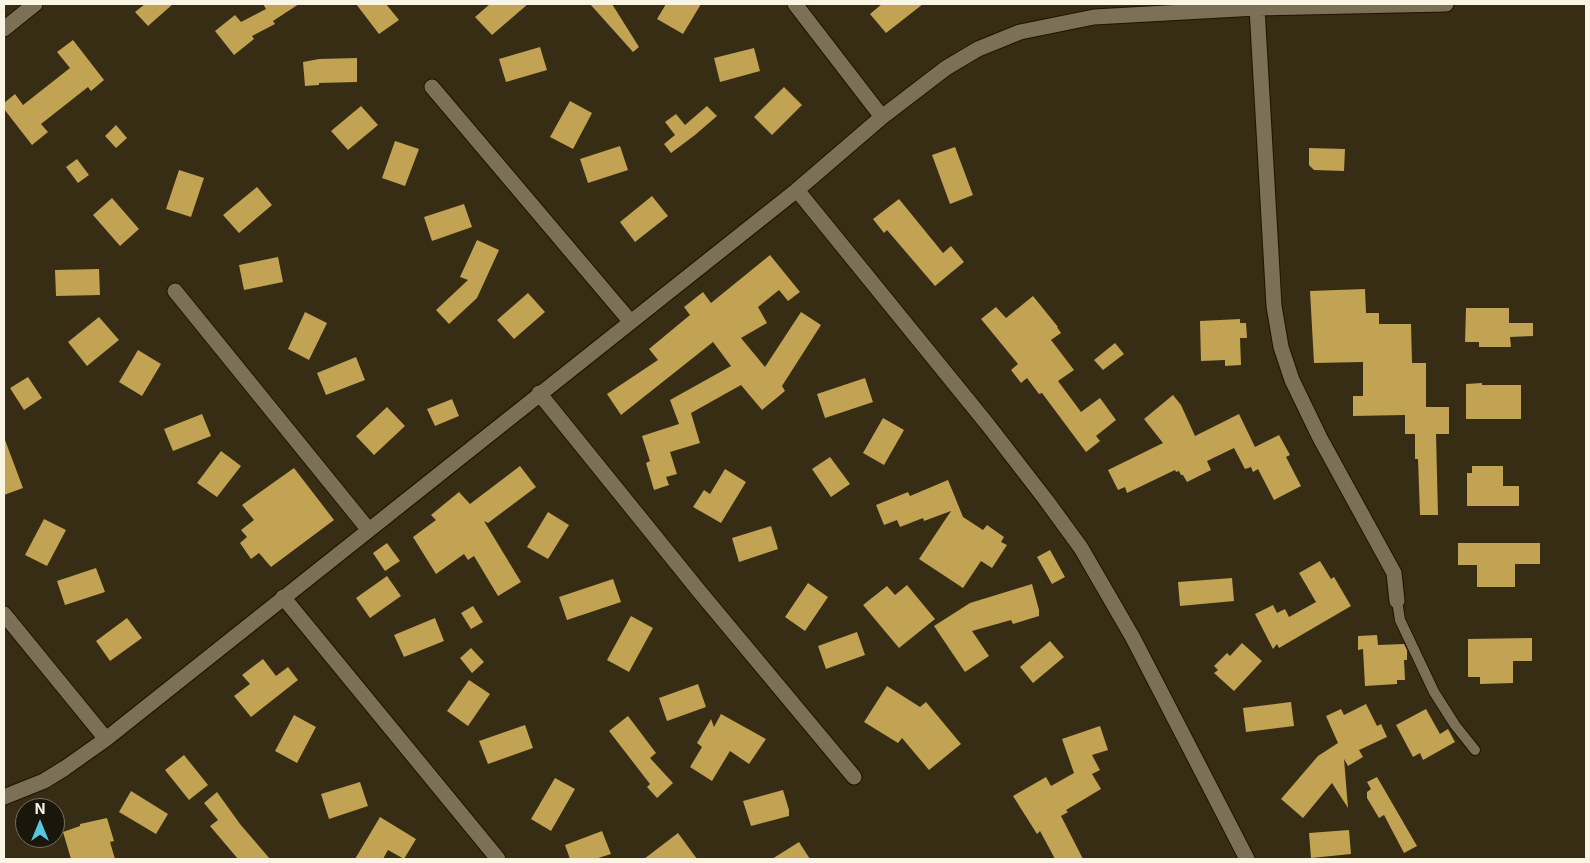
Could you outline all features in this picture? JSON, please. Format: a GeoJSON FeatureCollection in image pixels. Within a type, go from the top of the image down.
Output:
{"type":"FeatureCollection","features":[{"type":"Feature","properties":{"kind":"street"},"geometry":{"type":"LineString","coordinates":[[4,29],[35,4]]}},
{"type":"Feature","properties":{"kind":"street"},"geometry":{"type":"LineString","coordinates":[[795,4],[882,117]]}},
{"type":"Feature","properties":{"kind":"street"},"geometry":{"type":"LineString","coordinates":[[4,797],[44,781],[106,738],[797,190],[882,117],[946,68],[978,49],[1020,32],[1094,18],[1257,8],[1446,4]]}},
{"type":"Feature","properties":{"kind":"street"},"geometry":{"type":"LineString","coordinates":[[1257,8],[1274,306],[1281,347],[1292,380],[1320,438],[1394,573],[1397,601]]}},
{"type":"Feature","properties":{"kind":"street"},"geometry":{"type":"LineString","coordinates":[[432,87],[630,321]]}},
{"type":"Feature","properties":{"kind":"street"},"geometry":{"type":"LineString","coordinates":[[797,190],[994,432],[1080,548],[1133,638],[1247,859]]}},
{"type":"Feature","properties":{"kind":"street"},"geometry":{"type":"LineString","coordinates":[[175,291],[368,529]]}},
{"type":"Feature","properties":{"kind":"street"},"geometry":{"type":"LineString","coordinates":[[539,393],[693,584],[854,777]]}},
{"type":"Feature","properties":{"kind":"street"},"geometry":{"type":"LineString","coordinates":[[284,597],[498,859]]}},
{"type":"Feature","properties":{"kind":"street"},"geometry":{"type":"LineString","coordinates":[[4,614],[106,738]]}},
{"type":"Feature","properties":{"kind":"lane"},"geometry":{"type":"LineString","coordinates":[[1397,601],[1400,620],[1434,692],[1455,725],[1475,750]]}},
{"type":"Feature","properties":{"kind":"building"},"geometry":{"type":"Polygon","coordinates":[[[145,4],[173,4],[148,26],[135,12],[145,4]]]}},
{"type":"Feature","properties":{"kind":"building"},"geometry":{"type":"Polygon","coordinates":[[[263,4],[299,4],[273,21],[275,24],[252,36],[254,39],[234,55],[215,31],[235,15],[241,22],[266,9],[263,4]]]}},
{"type":"Feature","properties":{"kind":"building"},"geometry":{"type":"Polygon","coordinates":[[[356,4],[386,4],[399,20],[379,34],[356,4]]]}},
{"type":"Feature","properties":{"kind":"building"},"geometry":{"type":"Polygon","coordinates":[[[490,4],[528,4],[492,35],[475,17],[490,4]]]}},
{"type":"Feature","properties":{"kind":"building"},"geometry":{"type":"Polygon","coordinates":[[[590,4],[612,4],[639,47],[633,52],[590,4]]]}},
{"type":"Feature","properties":{"kind":"building"},"geometry":{"type":"Polygon","coordinates":[[[666,4],[701,4],[683,34],[657,19],[666,4]]]}},
{"type":"Feature","properties":{"kind":"building"},"geometry":{"type":"Polygon","coordinates":[[[882,4],[923,4],[886,33],[870,14],[882,4]]]}},
{"type":"Feature","properties":{"kind":"building"},"geometry":{"type":"Polygon","coordinates":[[[73,40],[104,80],[91,91],[88,87],[41,124],[48,132],[32,145],[4,109],[4,103],[15,94],[23,105],[70,68],[57,52],[73,40]]]}},
{"type":"Feature","properties":{"kind":"building"},"geometry":{"type":"Polygon","coordinates":[[[540,47],[547,70],[506,82],[499,59],[540,47]]]}},
{"type":"Feature","properties":{"kind":"building"},"geometry":{"type":"Polygon","coordinates":[[[754,48],[760,71],[720,82],[714,58],[754,48]]]}},
{"type":"Feature","properties":{"kind":"building"},"geometry":{"type":"Polygon","coordinates":[[[357,58],[357,82],[319,83],[319,85],[305,86],[303,62],[319,59],[357,58]]]}},
{"type":"Feature","properties":{"kind":"building"},"geometry":{"type":"Polygon","coordinates":[[[784,87],[802,105],[772,135],[754,117],[784,87]]]}},
{"type":"Feature","properties":{"kind":"building"},"geometry":{"type":"Polygon","coordinates":[[[570,101],[592,113],[573,149],[550,137],[570,101]]]}},
{"type":"Feature","properties":{"kind":"building"},"geometry":{"type":"Polygon","coordinates":[[[361,106],[378,125],[348,150],[331,131],[361,106]]]}},
{"type":"Feature","properties":{"kind":"building"},"geometry":{"type":"Polygon","coordinates":[[[707,106],[717,116],[671,153],[664,144],[675,135],[665,122],[676,114],[685,125],[707,106]]]}},
{"type":"Feature","properties":{"kind":"building"},"geometry":{"type":"Polygon","coordinates":[[[116,125],[127,138],[116,148],[105,136],[116,125]]]}},
{"type":"Feature","properties":{"kind":"building"},"geometry":{"type":"Polygon","coordinates":[[[395,141],[419,149],[405,186],[382,178],[395,141]]]}},
{"type":"Feature","properties":{"kind":"building"},"geometry":{"type":"Polygon","coordinates":[[[620,146],[628,170],[588,183],[580,159],[620,146]]]}},
{"type":"Feature","properties":{"kind":"building"},"geometry":{"type":"Polygon","coordinates":[[[955,147],[973,195],[950,204],[932,155],[955,147]]]}},
{"type":"Feature","properties":{"kind":"building"},"geometry":{"type":"Polygon","coordinates":[[[1309,148],[1345,149],[1344,171],[1314,170],[1309,165],[1309,148]]]}},
{"type":"Feature","properties":{"kind":"building"},"geometry":{"type":"Polygon","coordinates":[[[77,159],[89,175],[78,183],[66,167],[77,159]]]}},
{"type":"Feature","properties":{"kind":"building"},"geometry":{"type":"Polygon","coordinates":[[[179,170],[204,178],[191,217],[166,209],[179,170]]]}},
{"type":"Feature","properties":{"kind":"building"},"geometry":{"type":"Polygon","coordinates":[[[257,187],[272,205],[239,233],[223,215],[257,187]]]}},
{"type":"Feature","properties":{"kind":"building"},"geometry":{"type":"Polygon","coordinates":[[[652,196],[668,216],[635,242],[620,222],[652,196]]]}},
{"type":"Feature","properties":{"kind":"building"},"geometry":{"type":"Polygon","coordinates":[[[112,198],[139,229],[120,246],[93,215],[112,198]]]}},
{"type":"Feature","properties":{"kind":"building"},"geometry":{"type":"Polygon","coordinates":[[[899,199],[943,253],[951,246],[964,262],[935,286],[887,230],[884,233],[873,219],[899,199]]]}},
{"type":"Feature","properties":{"kind":"building"},"geometry":{"type":"Polygon","coordinates":[[[464,204],[472,227],[432,241],[424,217],[464,204]]]}},
{"type":"Feature","properties":{"kind":"building"},"geometry":{"type":"Polygon","coordinates":[[[477,240],[499,250],[477,298],[449,324],[436,310],[468,280],[460,277],[477,240]]]}},
{"type":"Feature","properties":{"kind":"building"},"geometry":{"type":"Polygon","coordinates":[[[770,255],[800,292],[788,301],[779,290],[758,307],[767,323],[741,338],[765,367],[801,312],[821,325],[782,386],[785,391],[762,410],[741,385],[691,413],[700,443],[670,452],[677,474],[666,477],[669,485],[654,490],[646,463],[650,461],[642,436],[679,424],[670,400],[731,366],[713,342],[621,415],[607,394],[658,360],[649,349],[690,315],[684,307],[703,292],[711,303],[770,255]]]}},
{"type":"Feature","properties":{"kind":"building"},"geometry":{"type":"Polygon","coordinates":[[[278,257],[283,282],[244,290],[239,265],[278,257]]]}},
{"type":"Feature","properties":{"kind":"building"},"geometry":{"type":"Polygon","coordinates":[[[99,269],[100,295],[56,296],[55,270],[99,269]]]}},
{"type":"Feature","properties":{"kind":"building"},"geometry":{"type":"Polygon","coordinates":[[[1365,289],[1366,313],[1379,313],[1379,324],[1411,324],[1412,363],[1426,363],[1426,407],[1449,407],[1449,434],[1436,434],[1438,515],[1420,515],[1418,459],[1415,459],[1415,434],[1405,434],[1405,415],[1353,416],[1353,396],[1363,396],[1363,362],[1314,363],[1310,291],[1365,289]]]}},
{"type":"Feature","properties":{"kind":"building"},"geometry":{"type":"Polygon","coordinates":[[[528,293],[545,312],[514,339],[497,320],[528,293]]]}},
{"type":"Feature","properties":{"kind":"building"},"geometry":{"type":"Polygon","coordinates":[[[1033,296],[1058,327],[1061,333],[1051,340],[1074,370],[1058,381],[1081,412],[1100,398],[1116,420],[1096,436],[1100,441],[1086,452],[1042,393],[1039,394],[1027,378],[1021,383],[1011,370],[1018,364],[981,319],[996,307],[1006,318],[1033,296]]]}},
{"type":"Feature","properties":{"kind":"building"},"geometry":{"type":"Polygon","coordinates":[[[1466,308],[1509,308],[1509,323],[1533,323],[1533,336],[1510,337],[1511,347],[1479,347],[1479,342],[1465,342],[1466,308]]]}},
{"type":"Feature","properties":{"kind":"building"},"geometry":{"type":"Polygon","coordinates":[[[305,312],[327,323],[309,360],[288,349],[305,312]]]}},
{"type":"Feature","properties":{"kind":"building"},"geometry":{"type":"Polygon","coordinates":[[[99,317],[119,340],[87,366],[68,342],[99,317]]]}},
{"type":"Feature","properties":{"kind":"building"},"geometry":{"type":"Polygon","coordinates":[[[1240,319],[1240,323],[1246,323],[1247,338],[1240,338],[1241,365],[1225,366],[1225,360],[1201,361],[1200,321],[1240,319]]]}},
{"type":"Feature","properties":{"kind":"building"},"geometry":{"type":"Polygon","coordinates":[[[1115,343],[1124,354],[1103,370],[1094,360],[1115,343]]]}},
{"type":"Feature","properties":{"kind":"building"},"geometry":{"type":"Polygon","coordinates":[[[138,350],[161,364],[142,396],[119,382],[138,350]]]}},
{"type":"Feature","properties":{"kind":"building"},"geometry":{"type":"Polygon","coordinates":[[[356,357],[365,380],[326,395],[317,373],[356,357]]]}},
{"type":"Feature","properties":{"kind":"building"},"geometry":{"type":"Polygon","coordinates":[[[28,377],[42,398],[24,410],[10,388],[28,377]]]}},
{"type":"Feature","properties":{"kind":"building"},"geometry":{"type":"Polygon","coordinates":[[[865,378],[873,402],[825,418],[817,394],[865,378]]]}},
{"type":"Feature","properties":{"kind":"building"},"geometry":{"type":"Polygon","coordinates":[[[1482,383],[1482,385],[1521,385],[1521,419],[1466,419],[1466,384],[1482,383]]]}},
{"type":"Feature","properties":{"kind":"building"},"geometry":{"type":"Polygon","coordinates":[[[1173,395],[1181,405],[1195,436],[1239,414],[1255,447],[1279,435],[1290,455],[1286,457],[1301,486],[1274,500],[1258,469],[1253,472],[1251,467],[1245,469],[1234,448],[1207,461],[1211,470],[1187,482],[1179,471],[1176,472],[1175,470],[1127,493],[1125,487],[1118,490],[1108,470],[1163,443],[1144,419],[1173,395]]]}},
{"type":"Feature","properties":{"kind":"building"},"geometry":{"type":"Polygon","coordinates":[[[452,399],[459,416],[435,426],[427,409],[452,399]]]}},
{"type":"Feature","properties":{"kind":"building"},"geometry":{"type":"Polygon","coordinates":[[[387,407],[405,426],[374,455],[356,436],[387,407]]]}},
{"type":"Feature","properties":{"kind":"building"},"geometry":{"type":"Polygon","coordinates":[[[202,414],[211,436],[173,451],[164,429],[202,414]]]}},
{"type":"Feature","properties":{"kind":"building"},"geometry":{"type":"Polygon","coordinates":[[[883,418],[904,430],[884,465],[863,453],[883,418]]]}},
{"type":"Feature","properties":{"kind":"building"},"geometry":{"type":"Polygon","coordinates":[[[4,441],[23,488],[4,495],[4,441]]]}},
{"type":"Feature","properties":{"kind":"building"},"geometry":{"type":"Polygon","coordinates":[[[221,451],[241,466],[217,497],[197,483],[221,451]]]}},
{"type":"Feature","properties":{"kind":"building"},"geometry":{"type":"Polygon","coordinates":[[[830,457],[850,484],[831,497],[812,469],[830,457]]]}},
{"type":"Feature","properties":{"kind":"building"},"geometry":{"type":"Polygon","coordinates":[[[520,466],[536,487],[488,523],[484,521],[521,582],[498,596],[474,556],[468,560],[464,554],[436,574],[413,537],[436,520],[431,515],[459,492],[470,504],[520,466]]]}},
{"type":"Feature","properties":{"kind":"building"},"geometry":{"type":"Polygon","coordinates":[[[1472,466],[1503,466],[1503,486],[1519,486],[1519,506],[1467,506],[1467,473],[1472,473],[1472,466]]]}},
{"type":"Feature","properties":{"kind":"building"},"geometry":{"type":"Polygon","coordinates":[[[294,468],[334,520],[271,567],[259,553],[251,559],[240,543],[247,537],[241,530],[254,520],[242,505],[294,468]]]}},
{"type":"Feature","properties":{"kind":"building"},"geometry":{"type":"Polygon","coordinates":[[[725,469],[746,482],[721,523],[693,507],[704,490],[710,494],[725,469]]]}},
{"type":"Feature","properties":{"kind":"building"},"geometry":{"type":"Polygon","coordinates":[[[948,480],[963,517],[983,530],[987,525],[1004,537],[1001,542],[1007,545],[992,568],[981,561],[963,588],[919,559],[951,511],[924,521],[923,518],[900,527],[897,520],[884,525],[876,505],[908,492],[910,496],[948,480]]]}},
{"type":"Feature","properties":{"kind":"building"},"geometry":{"type":"Polygon","coordinates":[[[548,512],[569,525],[548,559],[527,547],[548,512]]]}},
{"type":"Feature","properties":{"kind":"building"},"geometry":{"type":"Polygon","coordinates":[[[44,519],[66,530],[47,566],[25,555],[44,519]]]}},
{"type":"Feature","properties":{"kind":"building"},"geometry":{"type":"Polygon","coordinates":[[[771,526],[778,549],[739,562],[732,538],[771,526]]]}},
{"type":"Feature","properties":{"kind":"building"},"geometry":{"type":"Polygon","coordinates":[[[387,543],[400,561],[385,571],[373,553],[387,543]]]}},
{"type":"Feature","properties":{"kind":"building"},"geometry":{"type":"Polygon","coordinates":[[[1458,543],[1540,543],[1540,564],[1515,564],[1515,587],[1477,587],[1477,565],[1458,565],[1458,543]]]}},
{"type":"Feature","properties":{"kind":"building"},"geometry":{"type":"Polygon","coordinates":[[[1050,550],[1065,577],[1052,584],[1037,557],[1050,550]]]}},
{"type":"Feature","properties":{"kind":"building"},"geometry":{"type":"Polygon","coordinates":[[[1320,561],[1331,579],[1334,577],[1351,606],[1279,648],[1277,644],[1273,649],[1255,614],[1273,605],[1277,613],[1285,609],[1289,617],[1316,602],[1299,573],[1320,561]]]}},
{"type":"Feature","properties":{"kind":"building"},"geometry":{"type":"Polygon","coordinates":[[[96,568],[105,592],[65,605],[57,581],[96,568]]]}},
{"type":"Feature","properties":{"kind":"building"},"geometry":{"type":"Polygon","coordinates":[[[387,576],[401,596],[370,618],[356,598],[387,576]]]}},
{"type":"Feature","properties":{"kind":"building"},"geometry":{"type":"Polygon","coordinates":[[[1232,578],[1234,601],[1180,606],[1178,582],[1232,578]]]}},
{"type":"Feature","properties":{"kind":"building"},"geometry":{"type":"Polygon","coordinates":[[[613,579],[621,602],[567,620],[559,597],[613,579]]]}},
{"type":"Feature","properties":{"kind":"building"},"geometry":{"type":"Polygon","coordinates":[[[808,583],[828,597],[805,631],[785,617],[808,583]]]}},
{"type":"Feature","properties":{"kind":"building"},"geometry":{"type":"Polygon","coordinates":[[[1032,584],[1039,616],[1013,624],[1011,620],[972,631],[989,656],[965,672],[934,626],[970,603],[1032,584]]]}},
{"type":"Feature","properties":{"kind":"building"},"geometry":{"type":"Polygon","coordinates":[[[907,585],[935,619],[899,648],[863,605],[887,586],[895,595],[907,585]]]}},
{"type":"Feature","properties":{"kind":"building"},"geometry":{"type":"Polygon","coordinates":[[[473,606],[483,622],[471,629],[461,613],[473,606]]]}},
{"type":"Feature","properties":{"kind":"building"},"geometry":{"type":"Polygon","coordinates":[[[631,616],[653,628],[629,672],[607,660],[631,616]]]}},
{"type":"Feature","properties":{"kind":"building"},"geometry":{"type":"Polygon","coordinates":[[[127,618],[142,638],[110,661],[96,641],[127,618]]]}},
{"type":"Feature","properties":{"kind":"building"},"geometry":{"type":"Polygon","coordinates":[[[435,618],[444,641],[404,657],[394,635],[435,618]]]}},
{"type":"Feature","properties":{"kind":"building"},"geometry":{"type":"Polygon","coordinates":[[[857,632],[865,655],[826,669],[818,646],[857,632]]]}},
{"type":"Feature","properties":{"kind":"building"},"geometry":{"type":"Polygon","coordinates":[[[1377,635],[1378,645],[1404,644],[1407,650],[1407,660],[1404,660],[1405,680],[1397,680],[1397,684],[1365,686],[1363,649],[1358,650],[1358,636],[1377,635]]]}},
{"type":"Feature","properties":{"kind":"building"},"geometry":{"type":"Polygon","coordinates":[[[1532,638],[1532,661],[1513,661],[1513,683],[1480,684],[1480,677],[1468,677],[1468,639],[1532,638]]]}},
{"type":"Feature","properties":{"kind":"building"},"geometry":{"type":"Polygon","coordinates":[[[1050,641],[1064,657],[1033,683],[1020,667],[1050,641]]]}},
{"type":"Feature","properties":{"kind":"building"},"geometry":{"type":"Polygon","coordinates":[[[1242,643],[1262,661],[1234,691],[1214,673],[1218,670],[1214,666],[1227,653],[1230,656],[1242,643]]]}},
{"type":"Feature","properties":{"kind":"building"},"geometry":{"type":"Polygon","coordinates":[[[471,648],[484,662],[472,673],[460,658],[471,648]]]}},
{"type":"Feature","properties":{"kind":"building"},"geometry":{"type":"Polygon","coordinates":[[[263,659],[276,676],[288,667],[298,680],[251,717],[234,696],[250,684],[242,675],[263,659]]]}},
{"type":"Feature","properties":{"kind":"building"},"geometry":{"type":"Polygon","coordinates":[[[469,680],[490,694],[468,726],[447,711],[469,680]]]}},
{"type":"Feature","properties":{"kind":"building"},"geometry":{"type":"Polygon","coordinates":[[[698,684],[706,707],[667,721],[659,698],[698,684]]]}},
{"type":"Feature","properties":{"kind":"building"},"geometry":{"type":"Polygon","coordinates":[[[887,686],[920,707],[926,702],[961,744],[929,770],[902,738],[898,743],[864,722],[887,686]]]}},
{"type":"Feature","properties":{"kind":"building"},"geometry":{"type":"Polygon","coordinates":[[[1291,702],[1294,726],[1246,732],[1243,708],[1291,702]]]}},
{"type":"Feature","properties":{"kind":"building"},"geometry":{"type":"Polygon","coordinates":[[[1366,704],[1377,726],[1381,724],[1387,737],[1359,750],[1363,757],[1348,766],[1344,759],[1348,808],[1332,783],[1303,818],[1281,799],[1318,756],[1338,743],[1326,716],[1341,709],[1344,715],[1366,704]]]}},
{"type":"Feature","properties":{"kind":"building"},"geometry":{"type":"Polygon","coordinates":[[[1426,709],[1440,734],[1448,729],[1455,742],[1423,760],[1420,753],[1413,757],[1396,725],[1426,709]]]}},
{"type":"Feature","properties":{"kind":"building"},"geometry":{"type":"Polygon","coordinates":[[[721,714],[766,739],[749,764],[730,751],[712,781],[690,767],[702,747],[697,743],[711,719],[714,727],[721,714]]]}},
{"type":"Feature","properties":{"kind":"building"},"geometry":{"type":"Polygon","coordinates":[[[294,715],[316,727],[297,763],[275,751],[294,715]]]}},
{"type":"Feature","properties":{"kind":"building"},"geometry":{"type":"Polygon","coordinates":[[[628,716],[656,753],[650,758],[673,783],[657,798],[647,787],[650,784],[609,731],[628,716]]]}},
{"type":"Feature","properties":{"kind":"building"},"geometry":{"type":"Polygon","coordinates":[[[525,725],[533,748],[488,764],[479,741],[525,725]]]}},
{"type":"Feature","properties":{"kind":"building"},"geometry":{"type":"Polygon","coordinates":[[[1100,726],[1108,750],[1092,755],[1100,770],[1092,774],[1101,789],[1066,810],[1068,812],[1061,816],[1083,859],[1055,859],[1040,831],[1037,834],[1013,796],[1046,777],[1051,786],[1074,773],[1062,739],[1100,726]]]}},
{"type":"Feature","properties":{"kind":"building"},"geometry":{"type":"Polygon","coordinates":[[[184,755],[208,785],[189,800],[165,770],[184,755]]]}},
{"type":"Feature","properties":{"kind":"building"},"geometry":{"type":"Polygon","coordinates":[[[1377,777],[1417,846],[1404,853],[1384,815],[1379,818],[1367,798],[1367,792],[1371,789],[1367,782],[1377,777]]]}},
{"type":"Feature","properties":{"kind":"building"},"geometry":{"type":"Polygon","coordinates":[[[555,778],[575,789],[551,831],[531,819],[555,778]]]}},
{"type":"Feature","properties":{"kind":"building"},"geometry":{"type":"Polygon","coordinates":[[[360,782],[368,806],[329,819],[321,794],[360,782]]]}},
{"type":"Feature","properties":{"kind":"building"},"geometry":{"type":"Polygon","coordinates":[[[783,790],[789,816],[751,826],[743,801],[783,790]]]}},
{"type":"Feature","properties":{"kind":"building"},"geometry":{"type":"Polygon","coordinates":[[[131,791],[168,814],[156,834],[119,812],[131,791]]]}},
{"type":"Feature","properties":{"kind":"building"},"geometry":{"type":"Polygon","coordinates":[[[217,792],[240,824],[270,859],[238,859],[210,826],[218,820],[204,803],[217,792]]]}},
{"type":"Feature","properties":{"kind":"building"},"geometry":{"type":"Polygon","coordinates":[[[380,817],[416,839],[404,859],[388,850],[383,859],[355,859],[380,817]]]}},
{"type":"Feature","properties":{"kind":"building"},"geometry":{"type":"Polygon","coordinates":[[[107,818],[114,841],[110,842],[115,859],[71,859],[65,839],[65,831],[80,826],[80,824],[107,818]]]}},
{"type":"Feature","properties":{"kind":"building"},"geometry":{"type":"Polygon","coordinates":[[[1349,830],[1351,854],[1311,858],[1309,833],[1349,830]]]}},
{"type":"Feature","properties":{"kind":"building"},"geometry":{"type":"Polygon","coordinates":[[[602,831],[611,854],[595,859],[570,859],[565,845],[602,831]]]}},
{"type":"Feature","properties":{"kind":"building"},"geometry":{"type":"Polygon","coordinates":[[[678,833],[697,859],[644,859],[678,833]]]}},
{"type":"Feature","properties":{"kind":"building"},"geometry":{"type":"Polygon","coordinates":[[[799,842],[810,859],[772,859],[799,842]]]}}]}
